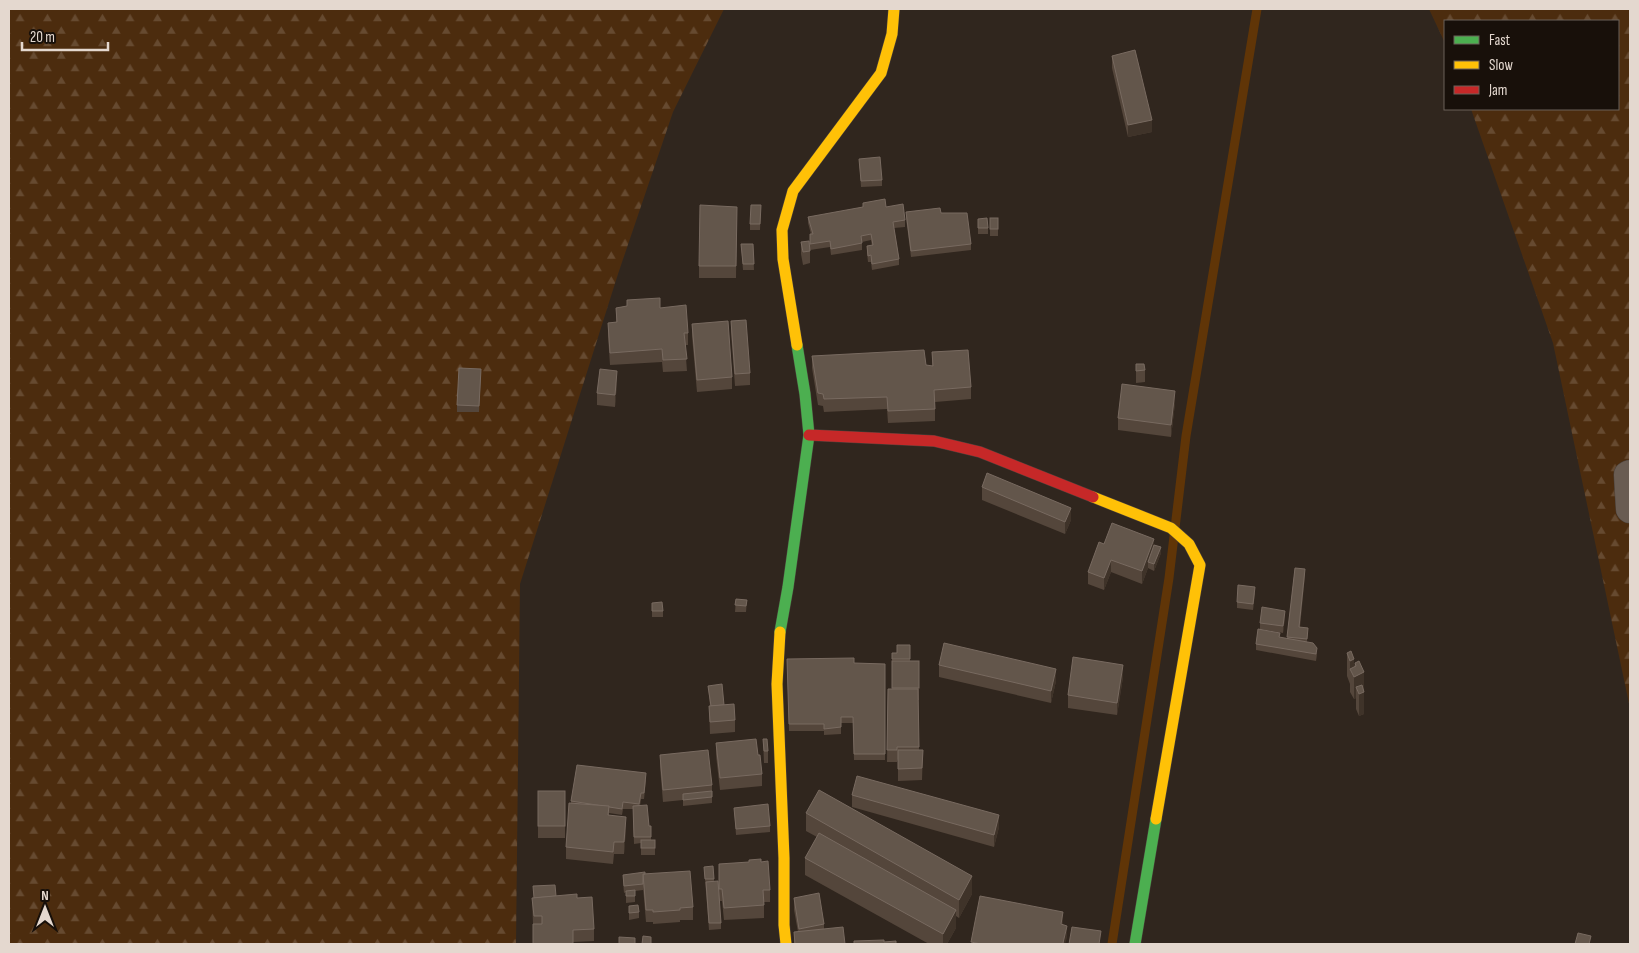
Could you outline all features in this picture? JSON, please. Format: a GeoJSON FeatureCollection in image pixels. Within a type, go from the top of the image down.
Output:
{"type":"FeatureCollection","features":[{"type":"Feature","properties":{"kind":"street"},"geometry":{"type":"LineString","coordinates":[[786,944],[777,684],[778,641],[788,587],[809,435],[805,394],[783,259],[782,230],[793,191],[881,73],[892,34],[894,9]]}},
{"type":"Feature","properties":{"kind":"street"},"geometry":{"type":"LineString","coordinates":[[809,435],[934,441],[980,452],[1171,528],[1189,544],[1200,565],[1135,944]]}},
{"type":"Feature","properties":{"kind":"street"},"geometry":{"type":"LineString","coordinates":[[1630,474],[1628,476],[1630,509]]}},
{"type":"Feature","properties":{"kind":"green space"},"geometry":{"type":"Polygon","coordinates":[[[9,9],[724,9],[673,112],[618,274],[520,584],[516,944],[9,944],[9,9]]]}},
{"type":"Feature","properties":{"kind":"green space"},"geometry":{"type":"Polygon","coordinates":[[[1429,9],[1630,9],[1630,708],[1553,343],[1471,110],[1619,110],[1619,20],[1444,20],[1444,41],[1429,9]]]}},
{"type":"Feature","properties":{"kind":"building"},"geometry":{"type":"Polygon","coordinates":[[[1135,50],[1152,120],[1128,125],[1112,56],[1135,50]]]}},
{"type":"Feature","properties":{"kind":"building"},"geometry":{"type":"Polygon","coordinates":[[[880,157],[882,180],[861,181],[859,159],[880,157]]]}},
{"type":"Feature","properties":{"kind":"building"},"geometry":{"type":"Polygon","coordinates":[[[885,199],[886,207],[903,204],[905,220],[893,222],[899,259],[872,264],[871,255],[868,256],[867,246],[873,245],[871,234],[861,236],[862,243],[831,249],[830,241],[810,244],[810,234],[813,234],[808,217],[863,207],[863,203],[885,199]]]}},
{"type":"Feature","properties":{"kind":"building"},"geometry":{"type":"Polygon","coordinates":[[[700,205],[737,207],[736,266],[699,266],[700,205]]]}},
{"type":"Feature","properties":{"kind":"building"},"geometry":{"type":"Polygon","coordinates":[[[751,205],[761,205],[760,224],[750,224],[751,205]]]}},
{"type":"Feature","properties":{"kind":"building"},"geometry":{"type":"Polygon","coordinates":[[[940,208],[941,213],[967,213],[971,244],[911,251],[906,212],[940,208]]]}},
{"type":"Feature","properties":{"kind":"building"},"geometry":{"type":"Polygon","coordinates":[[[987,218],[988,228],[978,228],[978,219],[987,218]]]}},
{"type":"Feature","properties":{"kind":"building"},"geometry":{"type":"Polygon","coordinates":[[[990,218],[998,218],[998,229],[990,229],[990,218]]]}},
{"type":"Feature","properties":{"kind":"building"},"geometry":{"type":"Polygon","coordinates":[[[809,241],[810,251],[803,252],[801,242],[809,241]]]}},
{"type":"Feature","properties":{"kind":"building"},"geometry":{"type":"Polygon","coordinates":[[[741,244],[753,244],[754,264],[743,264],[741,244]]]}},
{"type":"Feature","properties":{"kind":"building"},"geometry":{"type":"Polygon","coordinates":[[[660,298],[660,308],[686,305],[688,333],[684,333],[687,359],[663,360],[662,349],[610,353],[608,323],[617,322],[616,308],[627,306],[627,300],[660,298]]]}},
{"type":"Feature","properties":{"kind":"building"},"geometry":{"type":"Polygon","coordinates":[[[746,320],[750,373],[735,374],[731,321],[746,320]]]}},
{"type":"Feature","properties":{"kind":"building"},"geometry":{"type":"Polygon","coordinates":[[[728,321],[732,377],[697,380],[692,324],[728,321]]]}},
{"type":"Feature","properties":{"kind":"building"},"geometry":{"type":"Polygon","coordinates":[[[924,350],[926,365],[933,366],[932,352],[968,350],[971,387],[934,390],[935,409],[888,411],[887,397],[824,399],[823,394],[818,393],[812,356],[924,350]]]}},
{"type":"Feature","properties":{"kind":"building"},"geometry":{"type":"Polygon","coordinates":[[[1136,364],[1144,364],[1145,370],[1136,371],[1136,364]]]}},
{"type":"Feature","properties":{"kind":"building"},"geometry":{"type":"Polygon","coordinates":[[[459,368],[481,369],[479,406],[457,405],[459,368]]]}},
{"type":"Feature","properties":{"kind":"building"},"geometry":{"type":"Polygon","coordinates":[[[600,369],[617,371],[615,395],[597,393],[600,369]]]}},
{"type":"Feature","properties":{"kind":"building"},"geometry":{"type":"Polygon","coordinates":[[[1122,384],[1175,391],[1171,425],[1118,418],[1122,384]]]}},
{"type":"Feature","properties":{"kind":"building"},"geometry":{"type":"Polygon","coordinates":[[[987,473],[1071,508],[1065,522],[982,487],[987,473]]]}},
{"type":"Feature","properties":{"kind":"building"},"geometry":{"type":"Polygon","coordinates":[[[1112,523],[1154,539],[1142,571],[1111,560],[1104,578],[1088,572],[1099,542],[1104,544],[1112,523]]]}},
{"type":"Feature","properties":{"kind":"building"},"geometry":{"type":"Polygon","coordinates":[[[1154,545],[1161,547],[1154,564],[1148,562],[1154,545]]]}},
{"type":"Feature","properties":{"kind":"building"},"geometry":{"type":"Polygon","coordinates":[[[1295,568],[1305,569],[1299,627],[1308,628],[1307,639],[1287,637],[1295,568]]]}},
{"type":"Feature","properties":{"kind":"building"},"geometry":{"type":"Polygon","coordinates":[[[1238,585],[1255,587],[1253,604],[1237,602],[1238,585]]]}},
{"type":"Feature","properties":{"kind":"building"},"geometry":{"type":"Polygon","coordinates":[[[736,599],[747,600],[746,606],[735,605],[736,599]]]}},
{"type":"Feature","properties":{"kind":"building"},"geometry":{"type":"Polygon","coordinates":[[[662,602],[663,611],[652,611],[652,603],[662,602]]]}},
{"type":"Feature","properties":{"kind":"building"},"geometry":{"type":"Polygon","coordinates":[[[1262,607],[1285,611],[1283,626],[1260,623],[1262,607]]]}},
{"type":"Feature","properties":{"kind":"building"},"geometry":{"type":"Polygon","coordinates":[[[1258,629],[1280,633],[1279,637],[1313,643],[1317,648],[1316,654],[1256,644],[1258,629]]]}},
{"type":"Feature","properties":{"kind":"building"},"geometry":{"type":"Polygon","coordinates":[[[944,643],[1056,669],[1051,691],[939,665],[944,643]]]}},
{"type":"Feature","properties":{"kind":"building"},"geometry":{"type":"Polygon","coordinates":[[[897,645],[910,645],[910,659],[892,659],[892,653],[897,653],[897,645]]]}},
{"type":"Feature","properties":{"kind":"building"},"geometry":{"type":"Polygon","coordinates":[[[1351,651],[1354,659],[1350,661],[1347,653],[1351,651]]]}},
{"type":"Feature","properties":{"kind":"building"},"geometry":{"type":"Polygon","coordinates":[[[1073,657],[1123,665],[1117,703],[1068,695],[1073,657]]]}},
{"type":"Feature","properties":{"kind":"building"},"geometry":{"type":"Polygon","coordinates":[[[854,658],[854,663],[885,664],[885,754],[854,754],[853,717],[841,717],[841,727],[824,729],[824,724],[789,724],[787,659],[854,658]]]}},
{"type":"Feature","properties":{"kind":"building"},"geometry":{"type":"Polygon","coordinates":[[[892,661],[919,661],[919,688],[892,688],[892,661]]]}},
{"type":"Feature","properties":{"kind":"building"},"geometry":{"type":"Polygon","coordinates":[[[1359,661],[1364,672],[1354,677],[1350,669],[1356,666],[1355,663],[1359,661]]]}},
{"type":"Feature","properties":{"kind":"building"},"geometry":{"type":"Polygon","coordinates":[[[722,684],[724,705],[711,706],[708,686],[722,684]]]}},
{"type":"Feature","properties":{"kind":"building"},"geometry":{"type":"Polygon","coordinates":[[[1362,685],[1364,692],[1359,694],[1356,687],[1362,685]]]}},
{"type":"Feature","properties":{"kind":"building"},"geometry":{"type":"Polygon","coordinates":[[[888,689],[918,689],[919,747],[897,747],[897,750],[887,750],[888,689]]]}},
{"type":"Feature","properties":{"kind":"building"},"geometry":{"type":"Polygon","coordinates":[[[734,704],[735,720],[710,722],[709,706],[734,704]]]}},
{"type":"Feature","properties":{"kind":"building"},"geometry":{"type":"Polygon","coordinates":[[[756,739],[762,774],[720,778],[716,743],[756,739]]]}},
{"type":"Feature","properties":{"kind":"building"},"geometry":{"type":"Polygon","coordinates":[[[763,739],[767,739],[768,751],[764,751],[763,739]]]}},
{"type":"Feature","properties":{"kind":"building"},"geometry":{"type":"Polygon","coordinates":[[[708,750],[712,785],[663,790],[660,755],[708,750]]]}},
{"type":"Feature","properties":{"kind":"building"},"geometry":{"type":"Polygon","coordinates":[[[898,750],[923,750],[922,768],[898,769],[898,750]]]}},
{"type":"Feature","properties":{"kind":"building"},"geometry":{"type":"Polygon","coordinates":[[[577,765],[646,773],[644,793],[641,793],[639,804],[623,802],[622,809],[571,801],[577,765]]]}},
{"type":"Feature","properties":{"kind":"building"},"geometry":{"type":"Polygon","coordinates":[[[857,776],[999,815],[994,835],[852,795],[857,776]]]}},
{"type":"Feature","properties":{"kind":"building"},"geometry":{"type":"Polygon","coordinates":[[[819,790],[972,876],[959,900],[806,813],[819,790]]]}},
{"type":"Feature","properties":{"kind":"building"},"geometry":{"type":"Polygon","coordinates":[[[538,791],[565,791],[565,826],[538,826],[538,791]]]}},
{"type":"Feature","properties":{"kind":"building"},"geometry":{"type":"Polygon","coordinates":[[[712,791],[712,797],[683,800],[683,794],[712,791]]]}},
{"type":"Feature","properties":{"kind":"building"},"geometry":{"type":"Polygon","coordinates":[[[569,803],[609,806],[608,815],[626,817],[624,842],[614,842],[613,852],[566,847],[569,803]]]}},
{"type":"Feature","properties":{"kind":"building"},"geometry":{"type":"Polygon","coordinates":[[[768,804],[770,826],[736,829],[734,808],[768,804]]]}},
{"type":"Feature","properties":{"kind":"building"},"geometry":{"type":"Polygon","coordinates":[[[647,805],[651,837],[634,837],[633,806],[647,805]]]}},
{"type":"Feature","properties":{"kind":"building"},"geometry":{"type":"Polygon","coordinates":[[[819,833],[956,910],[943,934],[805,858],[819,833]]]}},
{"type":"Feature","properties":{"kind":"building"},"geometry":{"type":"Polygon","coordinates":[[[641,840],[655,840],[655,848],[641,848],[641,840]]]}},
{"type":"Feature","properties":{"kind":"building"},"geometry":{"type":"Polygon","coordinates":[[[761,859],[761,862],[768,861],[770,890],[763,890],[764,905],[724,908],[722,889],[719,889],[719,864],[749,862],[749,860],[761,859]]]}},
{"type":"Feature","properties":{"kind":"building"},"geometry":{"type":"Polygon","coordinates":[[[713,866],[714,879],[705,879],[704,867],[713,866]]]}},
{"type":"Feature","properties":{"kind":"building"},"geometry":{"type":"Polygon","coordinates":[[[690,871],[693,907],[653,912],[653,910],[646,910],[643,874],[690,871]]]}},
{"type":"Feature","properties":{"kind":"building"},"geometry":{"type":"Polygon","coordinates":[[[645,872],[643,874],[643,884],[624,886],[623,875],[645,872]]]}},
{"type":"Feature","properties":{"kind":"building"},"geometry":{"type":"Polygon","coordinates":[[[718,881],[721,923],[709,923],[706,882],[718,881]]]}},
{"type":"Feature","properties":{"kind":"building"},"geometry":{"type":"Polygon","coordinates":[[[555,885],[556,896],[534,898],[533,886],[555,885]]]}},
{"type":"Feature","properties":{"kind":"building"},"geometry":{"type":"Polygon","coordinates":[[[635,890],[635,896],[626,896],[626,891],[635,890]]]}},
{"type":"Feature","properties":{"kind":"building"},"geometry":{"type":"Polygon","coordinates":[[[819,893],[824,924],[799,929],[794,898],[819,893]]]}},
{"type":"Feature","properties":{"kind":"building"},"geometry":{"type":"Polygon","coordinates":[[[577,894],[577,898],[592,897],[594,929],[573,930],[573,944],[533,944],[533,924],[542,924],[542,916],[534,916],[532,898],[577,894]]]}},
{"type":"Feature","properties":{"kind":"building"},"geometry":{"type":"Polygon","coordinates":[[[980,896],[1063,912],[1061,924],[1067,926],[1063,943],[1066,944],[981,944],[971,942],[980,896]]]}},
{"type":"Feature","properties":{"kind":"building"},"geometry":{"type":"Polygon","coordinates":[[[638,905],[639,912],[629,913],[629,906],[638,905]]]}},
{"type":"Feature","properties":{"kind":"building"},"geometry":{"type":"Polygon","coordinates":[[[843,927],[845,944],[795,944],[794,932],[843,927]]]}},
{"type":"Feature","properties":{"kind":"building"},"geometry":{"type":"Polygon","coordinates":[[[1072,927],[1101,931],[1099,944],[1069,944],[1072,927]]]}},
{"type":"Feature","properties":{"kind":"building"},"geometry":{"type":"Polygon","coordinates":[[[1578,933],[1591,936],[1589,944],[1575,944],[1578,933]]]}},
{"type":"Feature","properties":{"kind":"building"},"geometry":{"type":"Polygon","coordinates":[[[643,936],[651,937],[651,944],[642,944],[643,936]]]}},
{"type":"Feature","properties":{"kind":"building"},"geometry":{"type":"Polygon","coordinates":[[[619,937],[635,938],[635,944],[619,944],[619,937]]]}},
{"type":"Feature","properties":{"kind":"building"},"geometry":{"type":"Polygon","coordinates":[[[884,940],[884,942],[896,941],[896,944],[854,944],[854,941],[884,940]]]}},
{"type":"Feature","properties":{"kind":"waterway"},"geometry":{"type":"LineString","coordinates":[[1112,944],[1169,578],[1186,436],[1257,9]]}},
{"type":"Feature","properties":{"kind":"traffic: fast"},"geometry":{"type":"LineString","coordinates":[[780,632],[809,435],[797,345]]}},
{"type":"Feature","properties":{"kind":"traffic: fast"},"geometry":{"type":"LineString","coordinates":[[1135,944],[1156,819]]}},
{"type":"Feature","properties":{"kind":"traffic: slow"},"geometry":{"type":"LineString","coordinates":[[797,345],[783,259],[782,230],[793,191],[881,73],[892,34],[894,9]]}},
{"type":"Feature","properties":{"kind":"traffic: slow"},"geometry":{"type":"LineString","coordinates":[[1093,497],[1171,528],[1189,544],[1200,565],[1156,819]]}},
{"type":"Feature","properties":{"kind":"traffic: slow"},"geometry":{"type":"LineString","coordinates":[[780,632],[777,684],[786,944]]}},
{"type":"Feature","properties":{"kind":"traffic: jam"},"geometry":{"type":"LineString","coordinates":[[809,435],[934,441],[980,452],[1093,497]]}}]}
